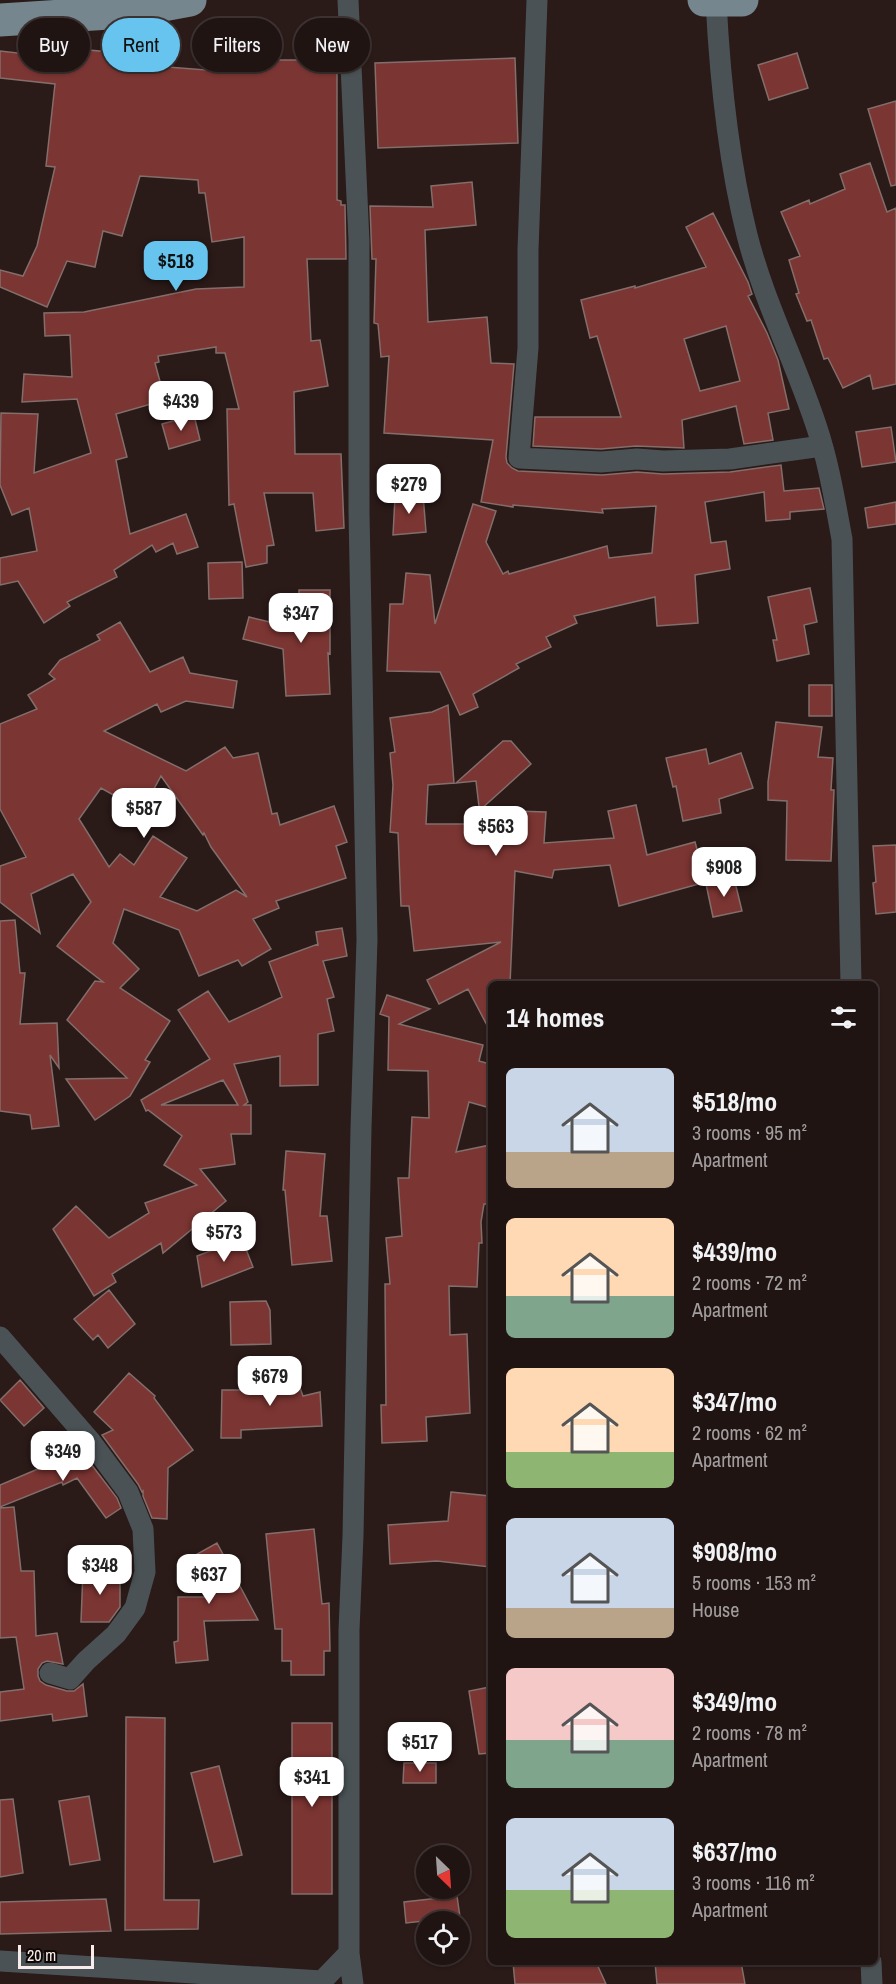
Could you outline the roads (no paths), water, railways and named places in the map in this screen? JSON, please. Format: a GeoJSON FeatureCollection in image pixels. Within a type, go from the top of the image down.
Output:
{"type":"FeatureCollection","features":[{"type":"Feature","properties":{"kind":"main road"},"geometry":{"type":"LineString","coordinates":[[0,20],[124,12],[190,0]]}},
{"type":"Feature","properties":{"kind":"street"},"geometry":{"type":"LineString","coordinates":[[348,0],[359,241],[359,512],[367,940],[349,1630],[349,1953],[353,1984]]}},
{"type":"Feature","properties":{"kind":"street"},"geometry":{"type":"LineString","coordinates":[[537,0],[528,250],[528,348],[519,458],[601,462],[637,459],[663,461],[719,459],[822,446]]}},
{"type":"Feature","properties":{"kind":"street"},"geometry":{"type":"LineString","coordinates":[[720,0],[719,58],[733,170],[748,236],[772,312],[817,428],[832,482],[842,539],[851,981]]}},
{"type":"Feature","properties":{"kind":"street"},"geometry":{"type":"LineString","coordinates":[[0,1337],[91,1442],[128,1492],[143,1529],[145,1572],[135,1608],[116,1634],[70,1679],[50,1673]]}},
{"type":"Feature","properties":{"kind":"street"},"geometry":{"type":"LineString","coordinates":[[0,1961],[323,1982],[349,1953]]}},
{"type":"Feature","properties":{"kind":"street"},"geometry":{"type":"LineString","coordinates":[[871,1965],[872,1984]]}}]}
